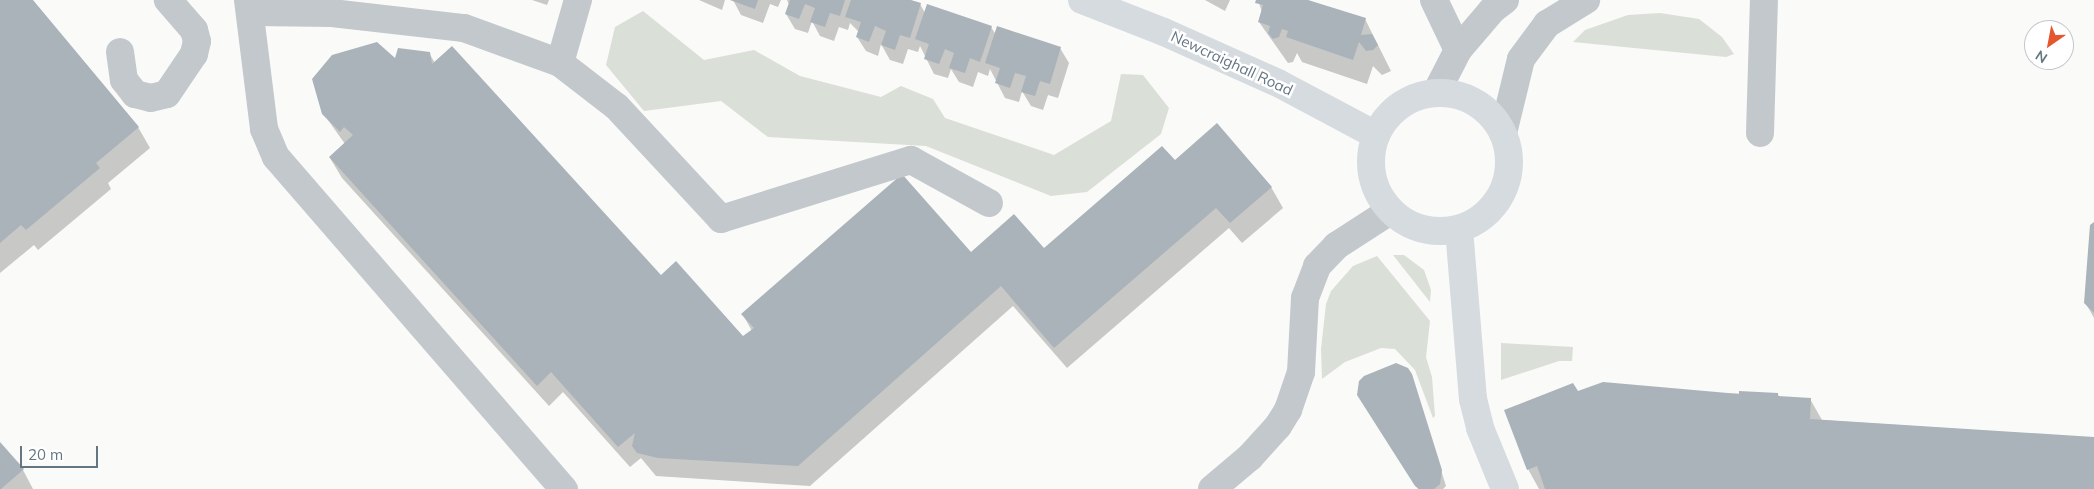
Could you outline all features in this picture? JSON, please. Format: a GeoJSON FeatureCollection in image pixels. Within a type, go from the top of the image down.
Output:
{"type":"FeatureCollection","features":[{"type":"Feature","properties":{"kind":"main road","name":"Newcraighall Road"},"geometry":{"type":"LineString","coordinates":[[1082,0],[1164,32],[1278,83],[1376,135]]}},
{"type":"Feature","properties":{"kind":"main road"},"geometry":{"type":"LineString","coordinates":[[1436,93],[1456,95],[1479,105],[1503,133],[1509,165],[1506,185],[1494,206],[1482,218],[1459,229],[1437,232],[1413,227],[1390,211],[1373,182],[1370,164],[1376,135],[1382,124],[1399,106],[1436,93]]}},
{"type":"Feature","properties":{"kind":"main road"},"geometry":{"type":"LineString","coordinates":[[1459,229],[1473,399],[1480,428],[1505,489]]}},
{"type":"Feature","properties":{"kind":"street"},"geometry":{"type":"LineString","coordinates":[[120,52],[124,80],[135,94],[151,98],[167,94],[194,54],[197,41],[194,30],[168,0]]}},
{"type":"Feature","properties":{"kind":"street"},"geometry":{"type":"LineString","coordinates":[[560,63],[578,0]]}},
{"type":"Feature","properties":{"kind":"street"},"geometry":{"type":"LineString","coordinates":[[1434,0],[1458,50]]}},
{"type":"Feature","properties":{"kind":"street"},"geometry":{"type":"LineString","coordinates":[[1436,93],[1458,50],[1492,9],[1504,0]]}},
{"type":"Feature","properties":{"kind":"street"},"geometry":{"type":"LineString","coordinates":[[1503,133],[1521,59],[1547,24],[1586,0]]}},
{"type":"Feature","properties":{"kind":"street"},"geometry":{"type":"LineString","coordinates":[[1760,133],[1764,0]]}},
{"type":"Feature","properties":{"kind":"street"},"geometry":{"type":"LineString","coordinates":[[564,489],[276,157],[264,130],[249,6],[464,28],[560,63],[617,107],[721,219],[911,160],[989,203]]}},
{"type":"Feature","properties":{"kind":"street"},"geometry":{"type":"LineString","coordinates":[[1212,489],[1250,457],[1278,426],[1288,410],[1301,372],[1305,298],[1318,266],[1336,246],[1390,211]]}},
{"type":"Feature","properties":{"kind":"shaded area"},"geometry":{"type":"Polygon","coordinates":[[[643,11],[704,60],[754,50],[800,76],[881,97],[901,86],[933,99],[945,118],[1054,155],[1111,121],[1121,74],[1143,75],[1169,108],[1161,134],[1087,192],[1051,196],[926,146],[768,137],[721,101],[644,111],[606,65],[615,27],[643,11]]]}},
{"type":"Feature","properties":{"kind":"shaded area"},"geometry":{"type":"Polygon","coordinates":[[[1660,13],[1699,19],[1722,37],[1734,54],[1726,57],[1573,42],[1585,30],[1628,15],[1660,13]]]}},
{"type":"Feature","properties":{"kind":"shaded area"},"geometry":{"type":"Polygon","coordinates":[[[1393,255],[1404,255],[1424,270],[1431,290],[1430,302],[1393,255]]]}},
{"type":"Feature","properties":{"kind":"shaded area"},"geometry":{"type":"Polygon","coordinates":[[[1377,256],[1430,321],[1426,357],[1432,377],[1435,416],[1433,418],[1415,370],[1395,349],[1381,348],[1345,362],[1322,379],[1321,349],[1326,304],[1331,291],[1353,266],[1377,256]]]}},
{"type":"Feature","properties":{"kind":"shaded area"},"geometry":{"type":"Polygon","coordinates":[[[1501,343],[1573,347],[1572,361],[1559,361],[1501,380],[1501,343]]]}},
{"type":"Feature","properties":{"kind":"building"},"geometry":{"type":"Polygon","coordinates":[[[0,0],[33,0],[139,127],[96,163],[100,168],[26,230],[21,225],[0,243],[0,0]]]}},
{"type":"Feature","properties":{"kind":"building"},"geometry":{"type":"Polygon","coordinates":[[[730,0],[758,0],[755,9],[730,0]]]}},
{"type":"Feature","properties":{"kind":"building"},"geometry":{"type":"Polygon","coordinates":[[[790,0],[845,0],[840,16],[830,13],[825,27],[810,22],[815,8],[805,4],[799,19],[785,14],[790,0]]]}},
{"type":"Feature","properties":{"kind":"building"},"geometry":{"type":"Polygon","coordinates":[[[851,0],[911,0],[921,3],[910,38],[900,35],[895,50],[881,45],[886,31],[875,26],[869,42],[856,37],[861,22],[845,17],[851,0]]]}},
{"type":"Feature","properties":{"kind":"building"},"geometry":{"type":"Polygon","coordinates":[[[1256,0],[1308,0],[1366,18],[1361,35],[1372,34],[1378,45],[1373,50],[1366,51],[1359,42],[1353,60],[1286,37],[1288,31],[1282,29],[1279,37],[1273,39],[1268,33],[1270,26],[1258,22],[1263,5],[1255,3],[1256,0]]]}},
{"type":"Feature","properties":{"kind":"building"},"geometry":{"type":"Polygon","coordinates":[[[927,4],[992,26],[980,62],[970,58],[965,73],[949,68],[954,53],[945,49],[939,64],[924,59],[929,44],[915,39],[927,4]]]}},
{"type":"Feature","properties":{"kind":"building"},"geometry":{"type":"Polygon","coordinates":[[[997,26],[1061,47],[1050,84],[1040,81],[1035,96],[1021,92],[1026,76],[1015,73],[1010,88],[995,83],[1000,68],[985,63],[997,26]]]}},
{"type":"Feature","properties":{"kind":"building"},"geometry":{"type":"Polygon","coordinates":[[[377,42],[395,58],[398,48],[430,52],[432,64],[452,46],[661,275],[676,261],[743,336],[754,328],[741,314],[902,174],[971,252],[1014,214],[1044,248],[1162,146],[1175,160],[1217,123],[1272,187],[1230,223],[1216,208],[1054,348],[1001,286],[798,466],[658,458],[637,453],[632,446],[635,433],[618,447],[551,372],[537,386],[329,157],[353,135],[344,127],[340,132],[322,114],[312,79],[332,55],[377,42]]]}},
{"type":"Feature","properties":{"kind":"building"},"geometry":{"type":"Polygon","coordinates":[[[2094,222],[2094,313],[2084,303],[2090,225],[2094,222]]]}},
{"type":"Feature","properties":{"kind":"building"},"geometry":{"type":"Polygon","coordinates":[[[1396,363],[1408,368],[1412,374],[1442,470],[1440,484],[1434,489],[1419,489],[1415,486],[1357,395],[1359,381],[1364,376],[1396,363]]]}},
{"type":"Feature","properties":{"kind":"building"},"geometry":{"type":"Polygon","coordinates":[[[1603,382],[1739,394],[1739,391],[1778,393],[1778,396],[1811,398],[1810,419],[2094,437],[2094,489],[1545,489],[1537,466],[1527,470],[1504,410],[1573,383],[1578,391],[1603,382]]]}},
{"type":"Feature","properties":{"kind":"building"},"geometry":{"type":"Polygon","coordinates":[[[0,442],[24,469],[1,489],[0,489],[0,442]]]}}]}
